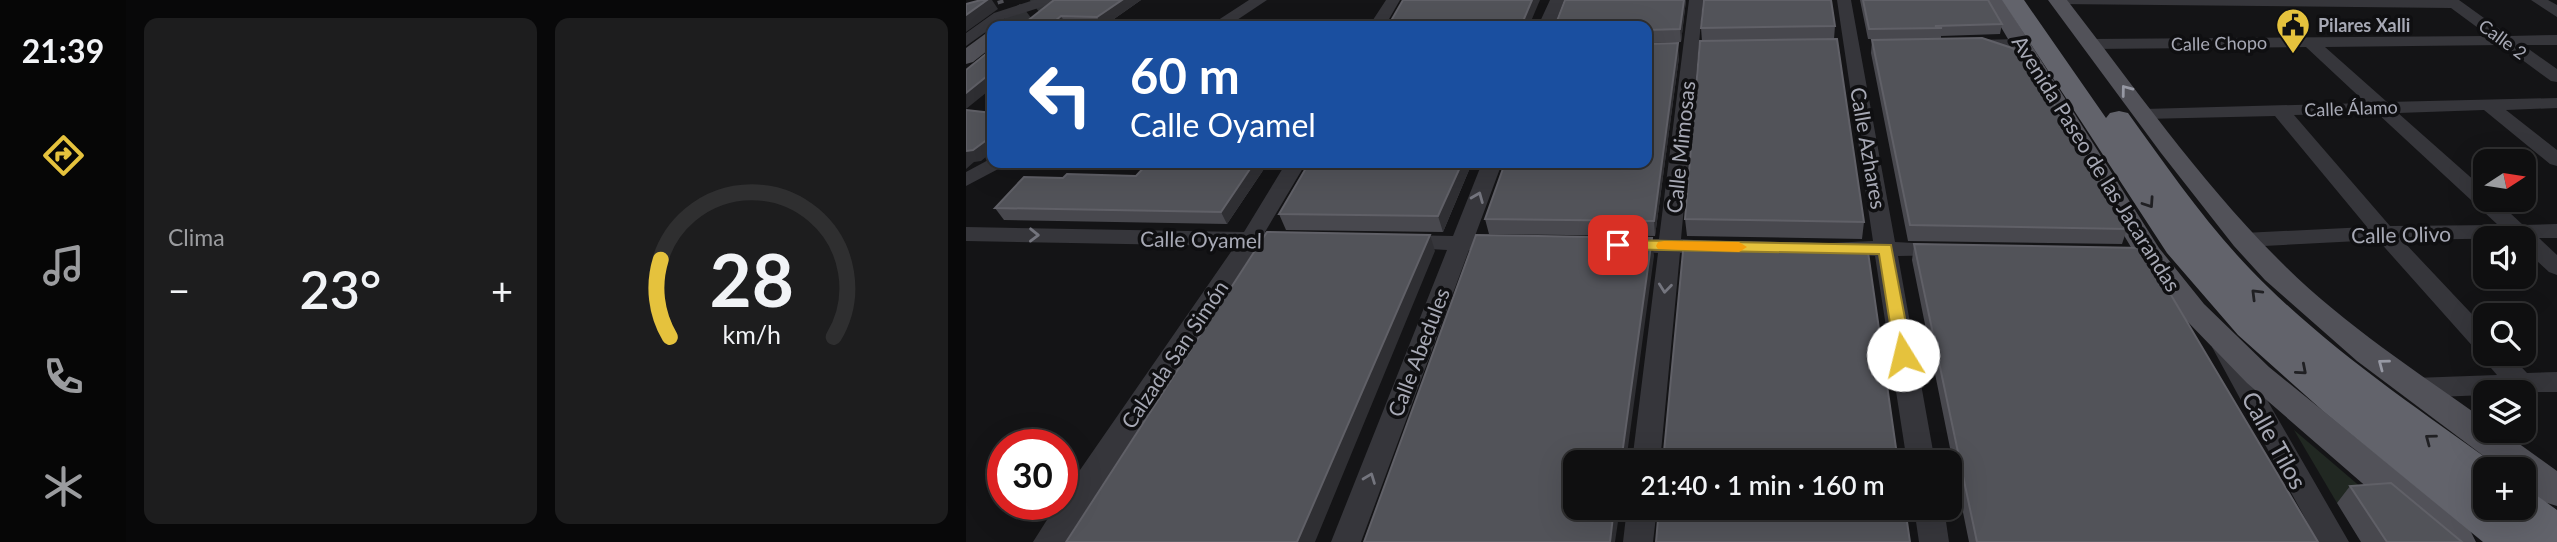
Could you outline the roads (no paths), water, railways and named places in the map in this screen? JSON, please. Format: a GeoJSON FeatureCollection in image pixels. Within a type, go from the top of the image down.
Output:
{"type":"FeatureCollection","features":[{"type":"Feature","properties":{"kind":"highway"},"geometry":{"type":"LineString","coordinates":[[2037,28],[2239,277],[2278,316],[2328,359],[2473,472]]}},
{"type":"Feature","properties":{"kind":"highway"},"geometry":{"type":"LineString","coordinates":[[2037,28],[2178,246],[2251,326],[2337,400],[2515,526],[2557,535]]}},
{"type":"Feature","properties":{"kind":"highway"},"geometry":{"type":"LineString","coordinates":[[2515,526],[2557,522]]}},
{"type":"Feature","properties":{"kind":"main road"},"geometry":{"type":"LineString","coordinates":[[2056,0],[2244,240],[2321,315],[2413,388],[2557,491]]}},
{"type":"Feature","properties":{"kind":"main road","name":"Avenida Paseo de las Jacarandas"},"geometry":{"type":"LineString","coordinates":[[2004,1],[2037,28],[2135,253],[2166,279],[2219,338],[2258,375],[2457,542]]}},
{"type":"Feature","properties":{"kind":"main road"},"geometry":{"type":"LineString","coordinates":[[966,58],[987,42]]}},
{"type":"Feature","properties":{"kind":"street"},"geometry":{"type":"LineString","coordinates":[[992,21],[999,16],[1049,0]]}},
{"type":"Feature","properties":{"kind":"street"},"geometry":{"type":"LineString","coordinates":[[1024,21],[1060,0]]}},
{"type":"Feature","properties":{"kind":"street"},"geometry":{"type":"LineString","coordinates":[[1225,21],[1260,0]]}},
{"type":"Feature","properties":{"kind":"street"},"geometry":{"type":"LineString","coordinates":[[1380,21],[1393,0]]}},
{"type":"Feature","properties":{"kind":"street"},"geometry":{"type":"LineString","coordinates":[[1548,21],[1557,0]]}},
{"type":"Feature","properties":{"kind":"street","name":"Calle Mimosas"},"geometry":{"type":"LineString","coordinates":[[1647,450],[1688,50],[1696,0]]}},
{"type":"Feature","properties":{"kind":"street","name":"Calle Azhares"},"geometry":{"type":"LineString","coordinates":[[1844,0],[1919,450]]}},
{"type":"Feature","properties":{"kind":"street"},"geometry":{"type":"LineString","coordinates":[[2056,0],[2452,2]]}},
{"type":"Feature","properties":{"kind":"street"},"geometry":{"type":"LineString","coordinates":[[2538,0],[2557,12]]}},
{"type":"Feature","properties":{"kind":"street","name":"Calle 2"},"geometry":{"type":"LineString","coordinates":[[2452,2],[2557,77]]}},
{"type":"Feature","properties":{"kind":"street"},"geometry":{"type":"LineString","coordinates":[[966,41],[987,25]]}},
{"type":"Feature","properties":{"kind":"street"},"geometry":{"type":"LineString","coordinates":[[1956,46],[2037,28]]}},
{"type":"Feature","properties":{"kind":"street","name":"Calle Chopo"},"geometry":{"type":"LineString","coordinates":[[2091,44],[2557,40]]}},
{"type":"Feature","properties":{"kind":"street"},"geometry":{"type":"LineString","coordinates":[[2310,42],[2512,226]]}},
{"type":"Feature","properties":{"kind":"street"},"geometry":{"type":"LineString","coordinates":[[966,74],[987,57]]}},
{"type":"Feature","properties":{"kind":"street","name":"Calle Álamo"},"geometry":{"type":"LineString","coordinates":[[2144,114],[2557,103]]}},
{"type":"Feature","properties":{"kind":"street"},"geometry":{"type":"LineString","coordinates":[[2489,105],[2557,160]]}},
{"type":"Feature","properties":{"kind":"street"},"geometry":{"type":"LineString","coordinates":[[2280,110],[2384,233],[2473,331]]}},
{"type":"Feature","properties":{"kind":"street"},"geometry":{"type":"LineString","coordinates":[[966,166],[987,164]]}},
{"type":"Feature","properties":{"kind":"street"},"geometry":{"type":"LineString","coordinates":[[966,180],[987,167]]}},
{"type":"Feature","properties":{"kind":"street","name":"Calzada San Simón"},"geometry":{"type":"LineString","coordinates":[[1048,542],[1250,240],[1293,168]]}},
{"type":"Feature","properties":{"kind":"street","name":"Calle Abedules"},"geometry":{"type":"LineString","coordinates":[[1346,542],[1490,168]]}},
{"type":"Feature","properties":{"kind":"street","name":"Calle Olivo"},"geometry":{"type":"LineString","coordinates":[[2536,233],[2557,231]]}},
{"type":"Feature","properties":{"kind":"street","name":"Calle Olivo"},"geometry":{"type":"LineString","coordinates":[[2244,240],[2384,233],[2473,234]]}},
{"type":"Feature","properties":{"kind":"street","name":"Calle Oyamel"},"geometry":{"type":"LineString","coordinates":[[968,235],[1320,241]]}},
{"type":"Feature","properties":{"kind":"street"},"geometry":{"type":"LineString","coordinates":[[1376,242],[1530,244]]}},
{"type":"Feature","properties":{"kind":"street"},"geometry":{"type":"LineString","coordinates":[[1600,245],[1737,247]]}},
{"type":"Feature","properties":{"kind":"street"},"geometry":{"type":"LineString","coordinates":[[1818,248],[1969,250]]}},
{"type":"Feature","properties":{"kind":"street"},"geometry":{"type":"LineString","coordinates":[[2536,248],[2557,267]]}},
{"type":"Feature","properties":{"kind":"street","name":"Calle Tilos"},"geometry":{"type":"LineString","coordinates":[[2219,338],[2334,542]]}},
{"type":"Feature","properties":{"kind":"street"},"geometry":{"type":"LineString","coordinates":[[2505,366],[2517,380]]}},
{"type":"Feature","properties":{"kind":"street"},"geometry":{"type":"LineString","coordinates":[[2536,384],[2557,383]]}},
{"type":"Feature","properties":{"kind":"street"},"geometry":{"type":"LineString","coordinates":[[2413,388],[2473,386]]}},
{"type":"Feature","properties":{"kind":"street"},"geometry":{"type":"LineString","coordinates":[[1638,542],[1641,520]]}},
{"type":"Feature","properties":{"kind":"street"},"geometry":{"type":"LineString","coordinates":[[1931,520],[1934,542]]}},
{"type":"Feature","properties":{"kind":"tunnel"},"geometry":{"type":"LineString","coordinates":[[1015,21],[1042,0]]}},
{"type":"Feature","properties":{"kind":"railway"},"geometry":{"type":"LineString","coordinates":[[966,12],[1007,0]]}},
{"type":"Feature","properties":{"kind":"place","name":"Pilares Xalli"},"geometry":{"type":"Point","coordinates":[2293,55]}}]}
